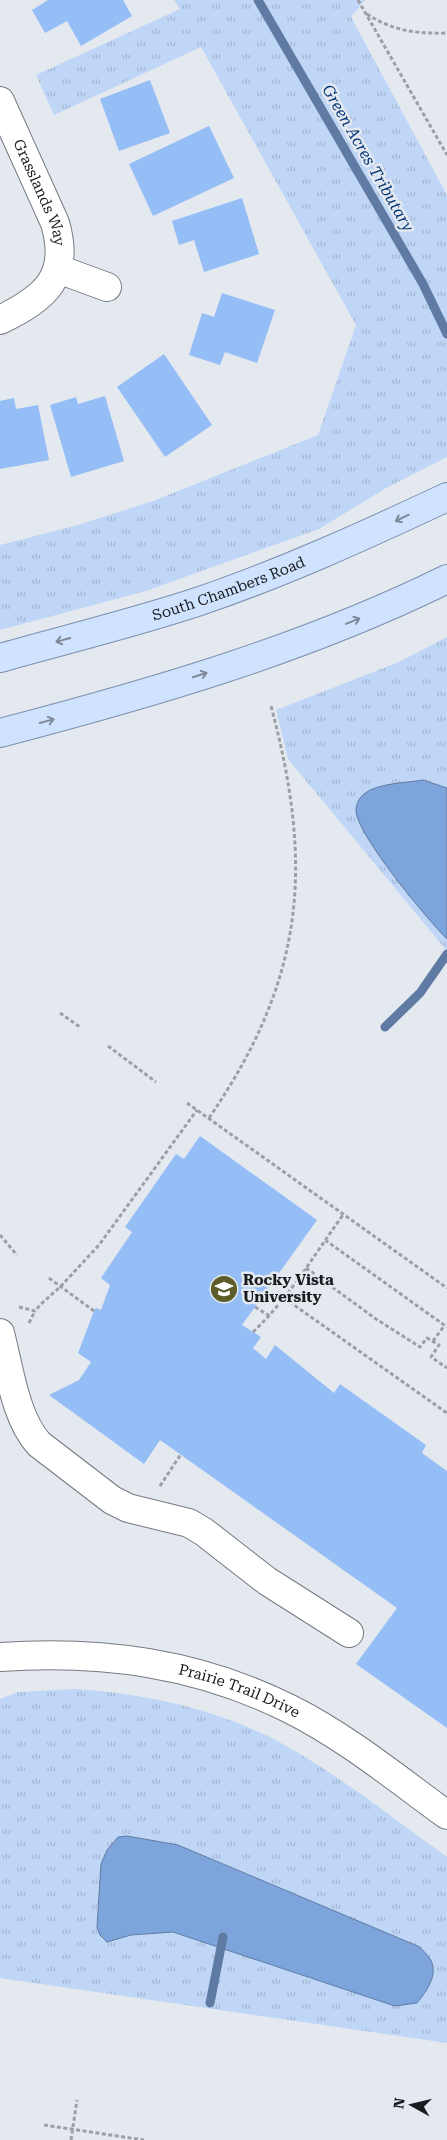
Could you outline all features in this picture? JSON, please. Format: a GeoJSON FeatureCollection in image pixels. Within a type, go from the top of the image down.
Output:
{"type":"FeatureCollection","features":[{"type":"Feature","properties":{"kind":"main road","name":"South Chambers Road"},"geometry":{"type":"LineString","coordinates":[[0,658],[149,618],[201,600],[360,538],[447,496]]}},
{"type":"Feature","properties":{"kind":"main road"},"geometry":{"type":"LineString","coordinates":[[0,733],[131,698],[289,647],[358,619],[447,578]]}},
{"type":"Feature","properties":{"kind":"street","name":"Grasslands Way"},"geometry":{"type":"LineString","coordinates":[[0,102],[60,238],[58,269],[50,285],[38,299],[0,320]]}},
{"type":"Feature","properties":{"kind":"street"},"geometry":{"type":"LineString","coordinates":[[58,269],[107,287]]}},
{"type":"Feature","properties":{"kind":"street"},"geometry":{"type":"LineString","coordinates":[[0,1333],[22,1414],[32,1436],[39,1444],[112,1500],[128,1508],[189,1523],[204,1532],[267,1581],[349,1632]]}},
{"type":"Feature","properties":{"kind":"street","name":"Prairie Trail Drive"},"geometry":{"type":"LineString","coordinates":[[0,1657],[78,1655],[113,1657],[183,1670],[226,1683],[290,1709],[331,1732],[447,1814]]}},
{"type":"Feature","properties":{"kind":"path"},"geometry":{"type":"LineString","coordinates":[[358,0],[447,155]]}},
{"type":"Feature","properties":{"kind":"path"},"geometry":{"type":"LineString","coordinates":[[365,12],[380,23],[398,29],[422,34],[447,33]]}},
{"type":"Feature","properties":{"kind":"path"},"geometry":{"type":"LineString","coordinates":[[209,1118],[237,1076],[259,1035],[278,985],[291,935],[295,898],[296,835],[286,768],[271,706]]}},
{"type":"Feature","properties":{"kind":"path"},"geometry":{"type":"LineString","coordinates":[[60,1013],[80,1027]]}},
{"type":"Feature","properties":{"kind":"path"},"geometry":{"type":"LineString","coordinates":[[108,1046],[156,1082]]}},
{"type":"Feature","properties":{"kind":"path"},"geometry":{"type":"LineString","coordinates":[[187,1103],[447,1288]]}},
{"type":"Feature","properties":{"kind":"path"},"geometry":{"type":"LineString","coordinates":[[27,1332],[35,1311],[62,1286],[115,1224],[197,1110]]}},
{"type":"Feature","properties":{"kind":"path"},"geometry":{"type":"LineString","coordinates":[[253,1332],[270,1316],[284,1298],[343,1215]]}},
{"type":"Feature","properties":{"kind":"path"},"geometry":{"type":"LineString","coordinates":[[0,1235],[17,1255]]}},
{"type":"Feature","properties":{"kind":"path"},"geometry":{"type":"LineString","coordinates":[[325,1240],[446,1326],[433,1341]]}},
{"type":"Feature","properties":{"kind":"path"},"geometry":{"type":"LineString","coordinates":[[306,1268],[376,1319],[420,1348],[427,1338],[439,1345],[431,1357],[447,1368]]}},
{"type":"Feature","properties":{"kind":"path"},"geometry":{"type":"LineString","coordinates":[[49,1278],[94,1310]]}},
{"type":"Feature","properties":{"kind":"path"},"geometry":{"type":"LineString","coordinates":[[284,1298],[447,1413]]}},
{"type":"Feature","properties":{"kind":"path"},"geometry":{"type":"LineString","coordinates":[[255,1307],[270,1316]]}},
{"type":"Feature","properties":{"kind":"path"},"geometry":{"type":"LineString","coordinates":[[19,1308],[35,1311]]}},
{"type":"Feature","properties":{"kind":"path"},"geometry":{"type":"LineString","coordinates":[[155,1492],[181,1454]]}},
{"type":"Feature","properties":{"kind":"path"},"geometry":{"type":"LineString","coordinates":[[71,2140],[77,2100]]}},
{"type":"Feature","properties":{"kind":"path"},"geometry":{"type":"LineString","coordinates":[[44,2125],[144,2140]]}},
{"type":"Feature","properties":{"kind":"path"},"geometry":{"type":"LineString","coordinates":[[102,2140],[103,2134]]}},
{"type":"Feature","properties":{"kind":"green space"},"geometry":{"type":"Polygon","coordinates":[[[174,0],[365,0],[351,17],[447,195],[447,457],[386,488],[319,529],[146,591],[0,630],[0,545],[78,525],[153,501],[318,435],[356,325],[201,47],[54,115],[36,75],[180,9],[174,0]]]}},
{"type":"Feature","properties":{"kind":"green space"},"geometry":{"type":"Polygon","coordinates":[[[447,637],[447,951],[288,759],[276,710],[399,662],[447,637]]]}},
{"type":"Feature","properties":{"kind":"green space"},"geometry":{"type":"Polygon","coordinates":[[[76,1689],[103,1691],[182,1705],[207,1712],[257,1731],[303,1755],[366,1797],[447,1857],[447,2043],[0,1978],[0,1699],[18,1692],[76,1689]]]}},
{"type":"Feature","properties":{"kind":"water"},"geometry":{"type":"Polygon","coordinates":[[[423,780],[447,788],[447,939],[424,914],[380,857],[359,823],[356,811],[359,799],[370,790],[392,784],[423,780]]]}},
{"type":"Feature","properties":{"kind":"water"},"geometry":{"type":"Polygon","coordinates":[[[127,1836],[178,1845],[420,1947],[432,1963],[432,1980],[417,2003],[395,2006],[173,1932],[131,1935],[107,1942],[100,1935],[97,1927],[101,1864],[107,1850],[118,1837],[127,1836]]]}},
{"type":"Feature","properties":{"kind":"building"},"geometry":{"type":"Polygon","coordinates":[[[48,0],[123,0],[132,16],[81,46],[67,21],[45,33],[32,10],[48,0]]]}},
{"type":"Feature","properties":{"kind":"building"},"geometry":{"type":"Polygon","coordinates":[[[150,80],[170,133],[119,151],[100,99],[150,80]]]}},
{"type":"Feature","properties":{"kind":"building"},"geometry":{"type":"Polygon","coordinates":[[[209,126],[234,178],[153,216],[129,164],[209,126]]]}},
{"type":"Feature","properties":{"kind":"building"},"geometry":{"type":"Polygon","coordinates":[[[242,198],[259,254],[204,272],[194,240],[179,245],[172,221],[242,198]]]}},
{"type":"Feature","properties":{"kind":"building"},"geometry":{"type":"Polygon","coordinates":[[[222,293],[275,310],[257,363],[225,352],[220,365],[189,355],[202,313],[214,317],[222,293]]]}},
{"type":"Feature","properties":{"kind":"building"},"geometry":{"type":"Polygon","coordinates":[[[164,354],[212,425],[165,457],[117,387],[164,354]]]}},
{"type":"Feature","properties":{"kind":"building"},"geometry":{"type":"Polygon","coordinates":[[[105,396],[124,461],[71,477],[50,405],[76,397],[78,404],[105,396]]]}},
{"type":"Feature","properties":{"kind":"building"},"geometry":{"type":"Polygon","coordinates":[[[14,398],[16,409],[38,405],[49,460],[0,469],[0,401],[14,398]]]}},
{"type":"Feature","properties":{"kind":"building"},"geometry":{"type":"Polygon","coordinates":[[[200,1136],[317,1220],[242,1325],[261,1337],[253,1348],[266,1359],[275,1345],[334,1393],[340,1384],[426,1445],[422,1453],[447,1471],[447,1728],[356,1664],[397,1608],[160,1440],[144,1464],[49,1395],[79,1380],[91,1362],[78,1353],[94,1311],[96,1308],[101,1310],[110,1285],[101,1278],[132,1232],[125,1227],[176,1154],[184,1159],[200,1136]]]}},
{"type":"Feature","properties":{"kind":"waterway","name":"Green Acres Tributary"},"geometry":{"type":"LineString","coordinates":[[258,0],[423,284],[447,334]]}},
{"type":"Feature","properties":{"kind":"waterway"},"geometry":{"type":"LineString","coordinates":[[385,1027],[420,993],[447,954]]}},
{"type":"Feature","properties":{"kind":"waterway"},"geometry":{"type":"LineString","coordinates":[[210,2003],[223,1937]]}},
{"type":"Feature","properties":{"kind":"place","name":"Rocky Vista University"},"geometry":{"type":"Point","coordinates":[224,1289]}}]}
